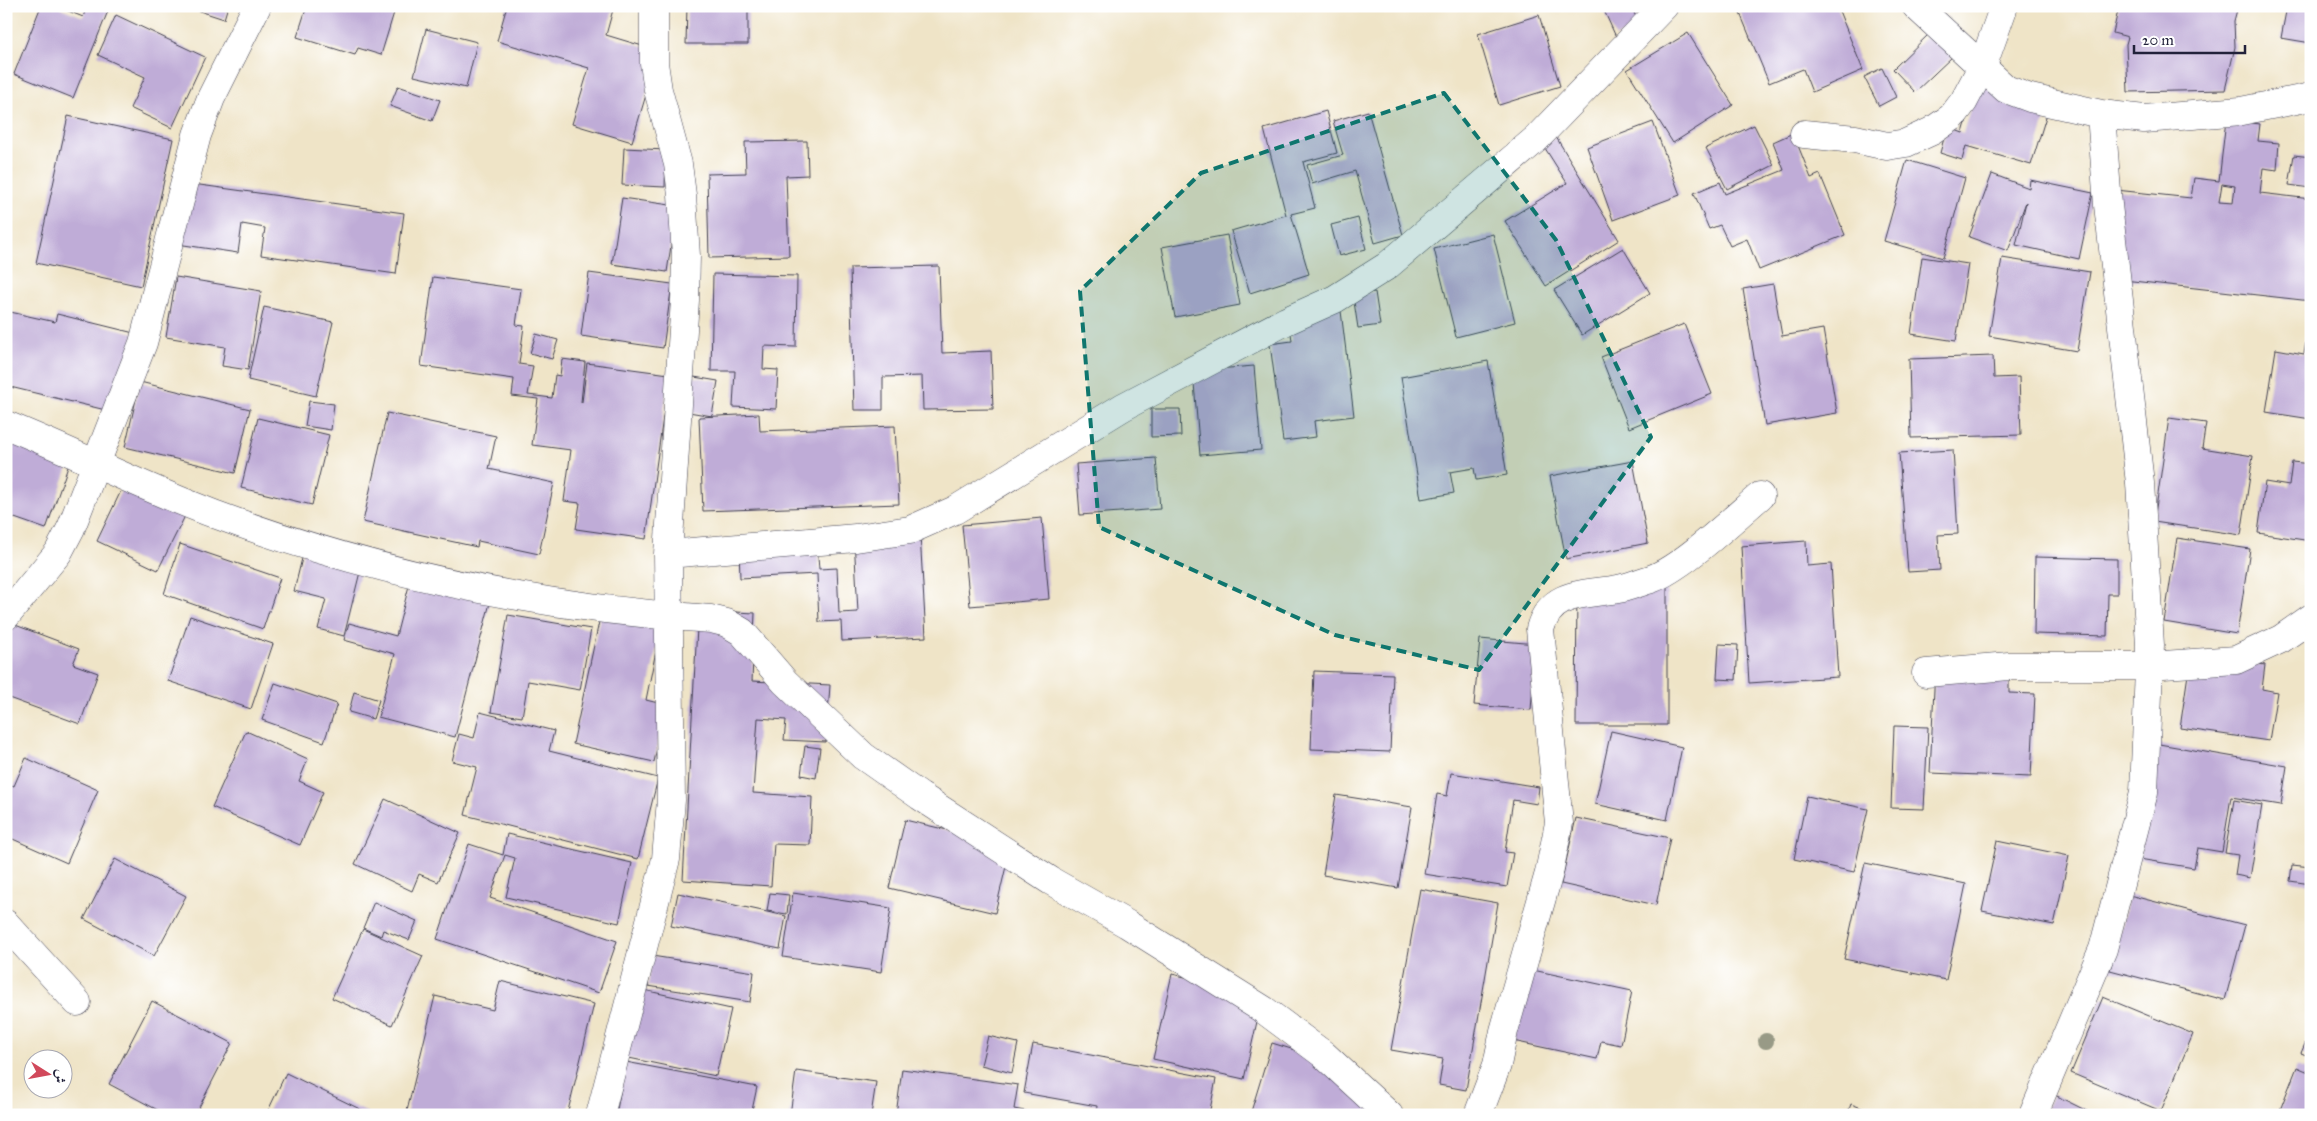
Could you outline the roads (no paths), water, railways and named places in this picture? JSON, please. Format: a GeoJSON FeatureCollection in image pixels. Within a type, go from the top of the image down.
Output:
{"type":"FeatureCollection","features":[{"type":"Feature","properties":{"kind":"street"},"geometry":{"type":"LineString","coordinates":[[6,616],[58,553],[71,528],[98,463],[143,343],[197,135],[211,98],[257,6]]}},
{"type":"Feature","properties":{"kind":"street"},"geometry":{"type":"LineString","coordinates":[[600,1115],[666,858],[671,800],[668,554],[686,300],[686,256],[678,164],[658,90],[654,63],[654,6]]}},
{"type":"Feature","properties":{"kind":"street"},"geometry":{"type":"LineString","coordinates":[[668,554],[856,538],[910,530],[955,510],[1123,406],[1286,321],[1335,299],[1387,266],[1536,139],[1664,6]]}},
{"type":"Feature","properties":{"kind":"street"},"geometry":{"type":"LineString","coordinates":[[1916,6],[1983,65],[2006,88],[2030,98],[2101,114],[2144,119],[2242,111],[2311,97]]}},
{"type":"Feature","properties":{"kind":"street"},"geometry":{"type":"LineString","coordinates":[[1804,134],[1854,139],[1887,146],[1906,143],[1932,131],[1952,117],[1964,101],[1983,65],[2004,6]]}},
{"type":"Feature","properties":{"kind":"street"},"geometry":{"type":"LineString","coordinates":[[2033,1115],[2102,949],[2144,792],[2150,645],[2140,483],[2108,205],[2101,114]]}},
{"type":"Feature","properties":{"kind":"street"},"geometry":{"type":"LineString","coordinates":[[6,425],[214,514],[325,550],[440,580],[520,597],[670,616],[711,619],[728,624],[742,632],[779,676],[863,756],[1051,882],[1134,929],[1264,1010],[1323,1054],[1389,1115]]}},
{"type":"Feature","properties":{"kind":"street"},"geometry":{"type":"LineString","coordinates":[[1478,1115],[1497,1065],[1504,1031],[1549,873],[1559,823],[1540,629],[1543,616],[1554,605],[1574,594],[1619,589],[1654,578],[1680,562],[1760,496]]}},
{"type":"Feature","properties":{"kind":"street"},"geometry":{"type":"LineString","coordinates":[[1926,673],[2009,666],[2149,666],[2236,660],[2281,639],[2311,618]]}},
{"type":"Feature","properties":{"kind":"street"},"geometry":{"type":"LineString","coordinates":[[6,924],[77,1002]]}}]}
